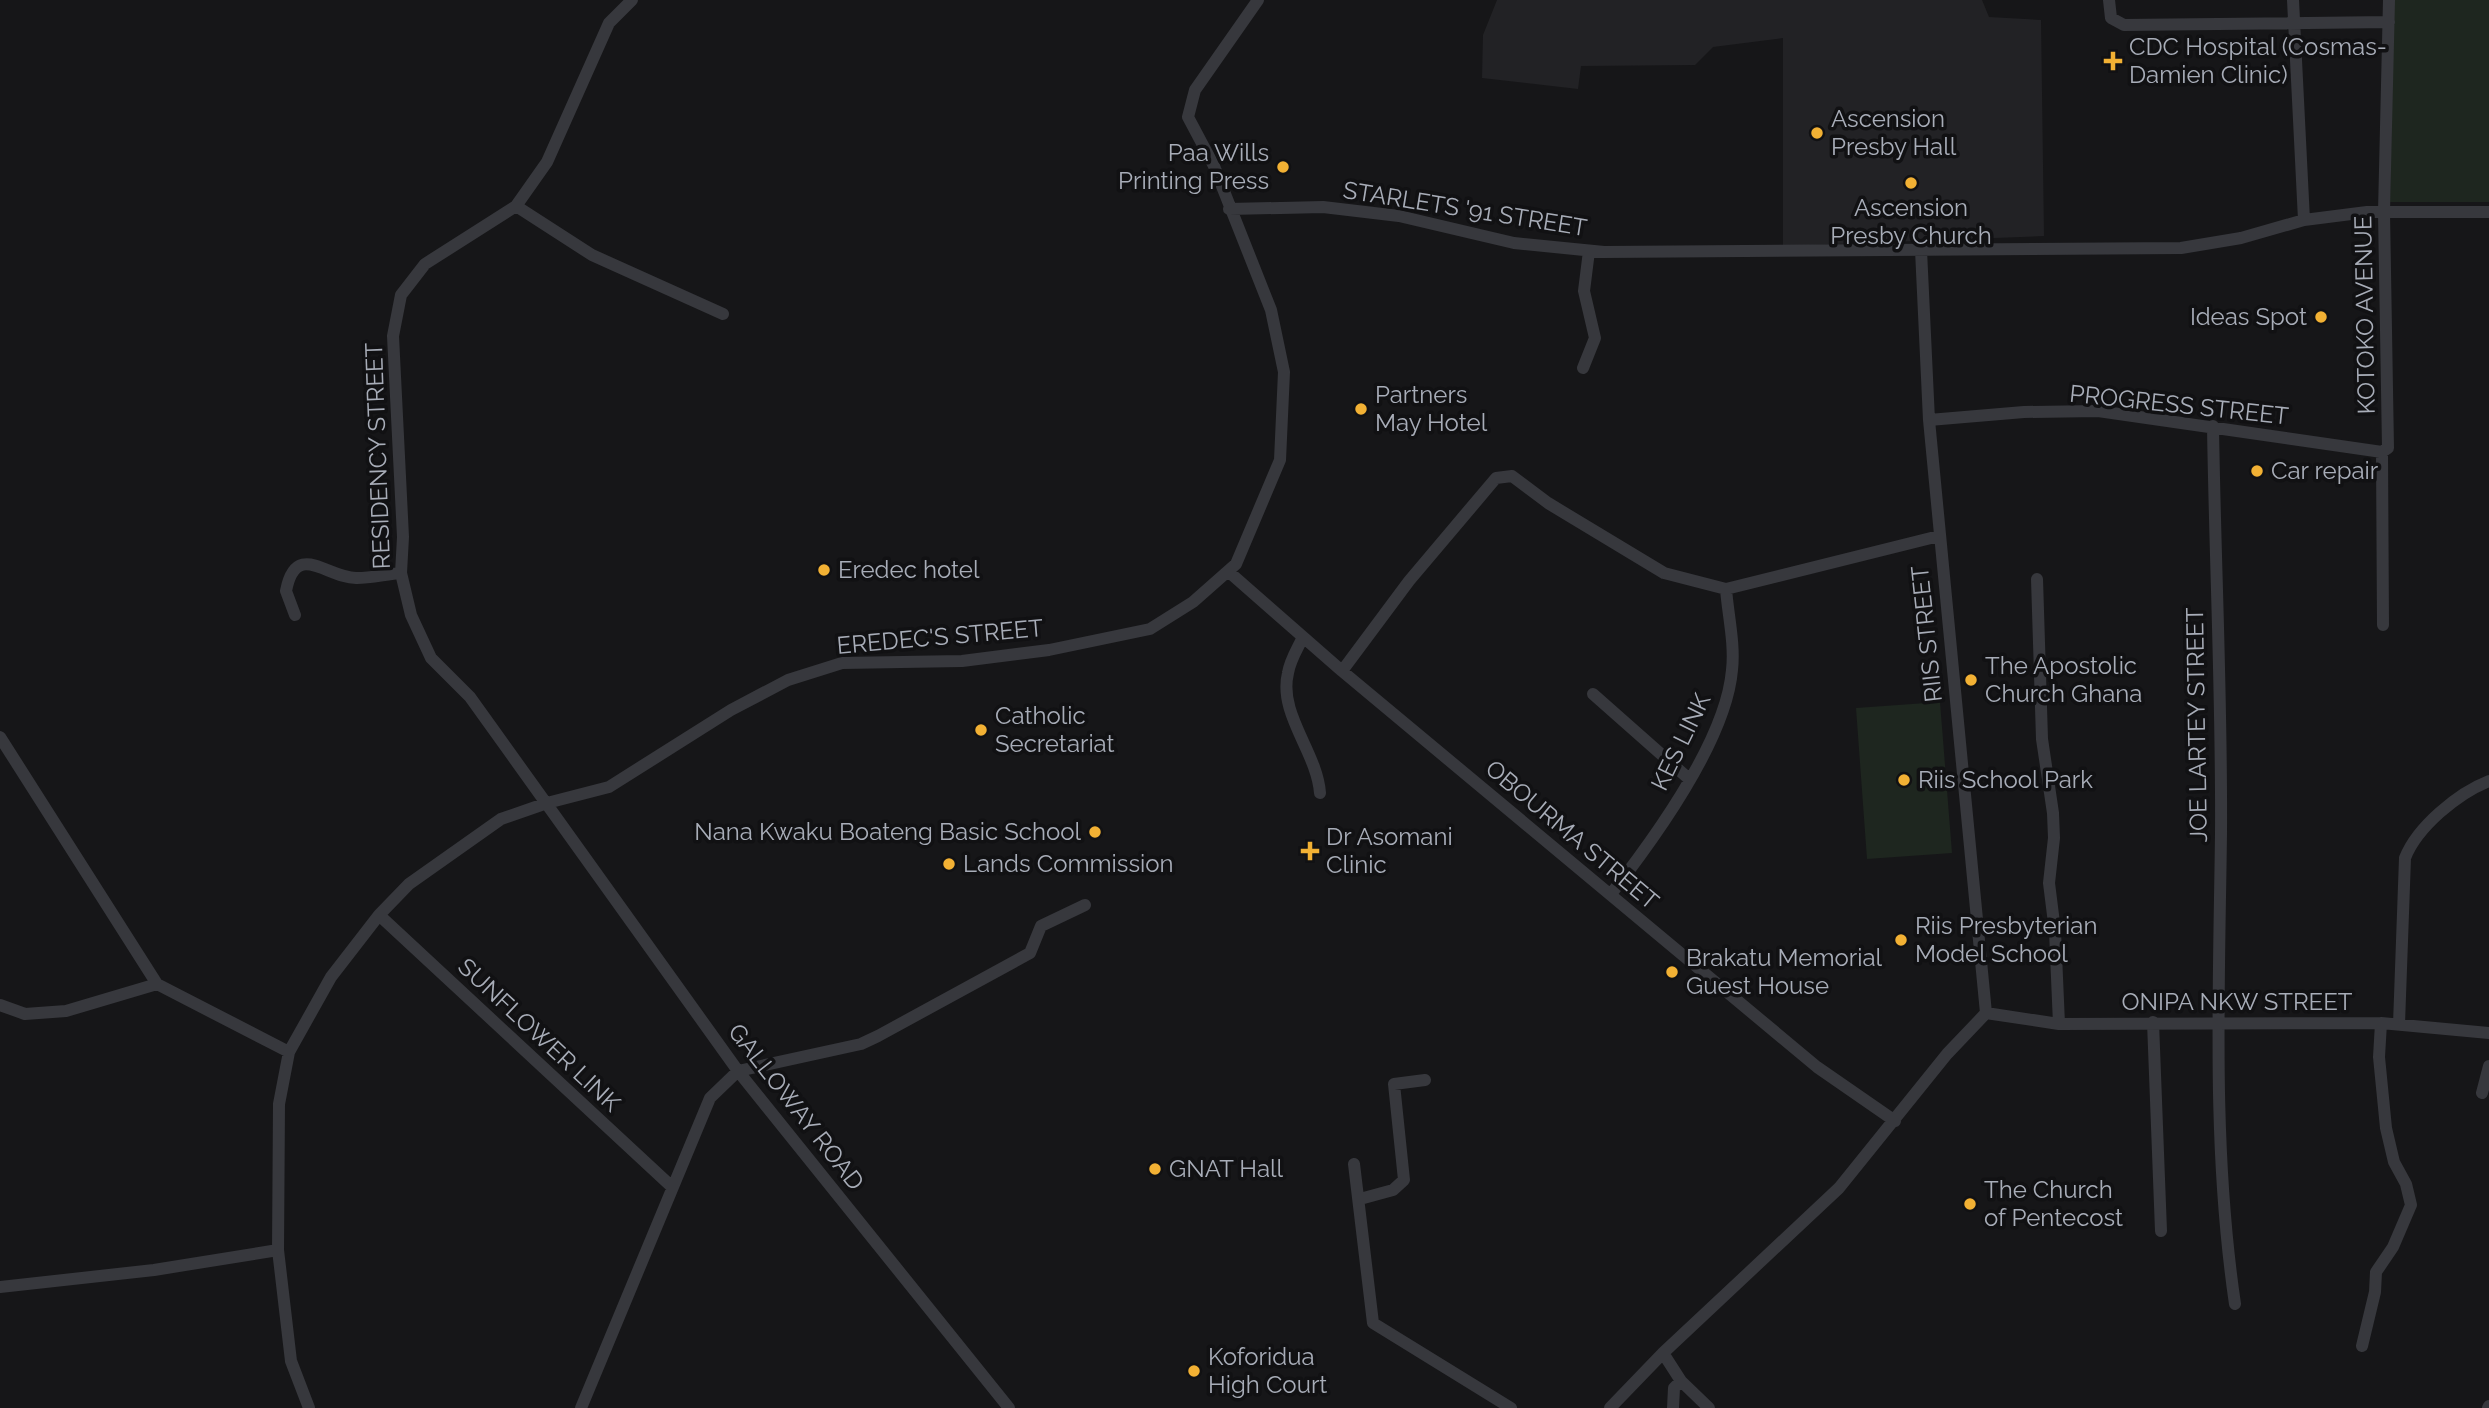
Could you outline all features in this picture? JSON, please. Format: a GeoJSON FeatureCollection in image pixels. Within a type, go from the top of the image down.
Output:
{"type":"FeatureCollection","features":[{"type":"Feature","properties":{"kind":"street","name":"RESIDENCY STREET"},"geometry":{"type":"LineString","coordinates":[[559,824],[547,803],[470,697],[431,658],[411,615],[401,573],[403,537],[393,336],[401,295],[425,264],[516,206],[547,162],[609,23],[632,0]]}},
{"type":"Feature","properties":{"kind":"street","name":"EREDEC'S STREET"},"geometry":{"type":"LineString","coordinates":[[309,1408],[291,1361],[278,1250],[279,1104],[289,1052],[331,977],[379,915],[409,884],[491,826],[547,803],[594,792],[624,780],[681,740],[788,680],[842,663],[962,661],[1049,650],[1150,629],[1166,622],[1237,564],[1280,460],[1284,372],[1271,310],[1214,166],[1191,128],[1189,106],[1206,73],[1258,0]]}},
{"type":"Feature","properties":{"kind":"street"},"geometry":{"type":"LineString","coordinates":[[2109,0],[2111,18],[2124,25],[2389,22]]}},
{"type":"Feature","properties":{"kind":"street"},"geometry":{"type":"LineString","coordinates":[[2293,0],[2304,220]]}},
{"type":"Feature","properties":{"kind":"street","name":"KOTOKO AVENUE"},"geometry":{"type":"LineString","coordinates":[[2383,625],[2382,452],[2388,448],[2384,212],[2389,0]]}},
{"type":"Feature","properties":{"kind":"street"},"geometry":{"type":"LineString","coordinates":[[516,206],[592,256],[723,314]]}},
{"type":"Feature","properties":{"kind":"street","name":"STARLETS '91 STREET"},"geometry":{"type":"LineString","coordinates":[[1229,209],[1323,207],[1399,216],[1514,243],[1589,251],[1723,253],[2181,248],[2241,238],[2304,220],[2384,212],[2489,212]]}},
{"type":"Feature","properties":{"kind":"street","name":"RIIS STREET"},"geometry":{"type":"LineString","coordinates":[[1921,250],[1928,420],[1986,1013]]}},
{"type":"Feature","properties":{"kind":"street"},"geometry":{"type":"LineString","coordinates":[[1583,368],[1595,338],[1584,291],[1589,251]]}},
{"type":"Feature","properties":{"kind":"street","name":"PROGRESS STREET"},"geometry":{"type":"LineString","coordinates":[[1928,420],[2024,412],[2098,411],[2382,452]]}},
{"type":"Feature","properties":{"kind":"street","name":"JOE LARTEY STREET"},"geometry":{"type":"LineString","coordinates":[[2213,426],[2221,831],[2217,1024],[2220,1174],[2235,1304]]}},
{"type":"Feature","properties":{"kind":"street"},"geometry":{"type":"LineString","coordinates":[[1342,671],[1409,581],[1496,478],[1504,475],[1512,476],[1548,503],[1664,573],[1726,589],[1939,536]]}},
{"type":"Feature","properties":{"kind":"street"},"geometry":{"type":"LineString","coordinates":[[295,615],[286,591],[294,570],[304,564],[319,565],[355,579],[401,573]]}},
{"type":"Feature","properties":{"kind":"street","name":"OBOURMA STREET"},"geometry":{"type":"LineString","coordinates":[[1229,572],[1342,671],[1817,1067],[1895,1121]]}},
{"type":"Feature","properties":{"kind":"street"},"geometry":{"type":"LineString","coordinates":[[2037,579],[2042,739],[2054,826],[2049,883],[2055,931],[2059,1024]]}},
{"type":"Feature","properties":{"kind":"street","name":"KES LINK"},"geometry":{"type":"LineString","coordinates":[[1611,894],[1660,832],[1727,701],[1733,668],[1726,589]]}},
{"type":"Feature","properties":{"kind":"street"},"geometry":{"type":"LineString","coordinates":[[1303,637],[1288,672],[1287,700],[1319,777],[1320,793]]}},
{"type":"Feature","properties":{"kind":"street"},"geometry":{"type":"LineString","coordinates":[[1593,694],[1688,778]]}},
{"type":"Feature","properties":{"kind":"street"},"geometry":{"type":"LineString","coordinates":[[0,737],[157,984],[289,1052]]}},
{"type":"Feature","properties":{"kind":"street"},"geometry":{"type":"LineString","coordinates":[[2399,1024],[2405,858],[2412,840],[2437,814],[2459,801],[2471,788],[2489,781]]}},
{"type":"Feature","properties":{"kind":"street","name":"GALLOWAY ROAD"},"geometry":{"type":"LineString","coordinates":[[559,824],[738,1071],[1009,1408]]}},
{"type":"Feature","properties":{"kind":"street"},"geometry":{"type":"LineString","coordinates":[[581,1408],[671,1186],[710,1098],[738,1071],[861,1044],[878,1036],[1030,953],[1041,926],[1085,905]]}},
{"type":"Feature","properties":{"kind":"street","name":"SUNFLOWER LINK"},"geometry":{"type":"LineString","coordinates":[[379,915],[671,1186]]}},
{"type":"Feature","properties":{"kind":"street"},"geometry":{"type":"LineString","coordinates":[[0,1005],[26,1014],[66,1012],[157,984]]}},
{"type":"Feature","properties":{"kind":"street"},"geometry":{"type":"LineString","coordinates":[[1610,1408],[1663,1353],[1839,1188],[1947,1054],[1986,1013]]}},
{"type":"Feature","properties":{"kind":"street","name":"ONIPA NKW STREET"},"geometry":{"type":"LineString","coordinates":[[1986,1013],[2059,1024],[2381,1023],[2489,1033]]}},
{"type":"Feature","properties":{"kind":"street"},"geometry":{"type":"LineString","coordinates":[[2153,1022],[2161,1231]]}},
{"type":"Feature","properties":{"kind":"street"},"geometry":{"type":"LineString","coordinates":[[2362,1346],[2375,1292],[2376,1272],[2393,1247],[2411,1205],[2406,1184],[2394,1162],[2385,1128],[2379,1057],[2381,1023]]}},
{"type":"Feature","properties":{"kind":"street"},"geometry":{"type":"LineString","coordinates":[[2482,1093],[2489,1066]]}},
{"type":"Feature","properties":{"kind":"street"},"geometry":{"type":"LineString","coordinates":[[1360,1199],[1393,1190],[1404,1180],[1394,1084],[1425,1080]]}},
{"type":"Feature","properties":{"kind":"street"},"geometry":{"type":"LineString","coordinates":[[1354,1164],[1373,1324],[1511,1408]]}},
{"type":"Feature","properties":{"kind":"street"},"geometry":{"type":"LineString","coordinates":[[0,1287],[154,1270],[278,1250]]}},
{"type":"Feature","properties":{"kind":"street"},"geometry":{"type":"LineString","coordinates":[[1663,1353],[1681,1381],[1709,1408]]}},
{"type":"Feature","properties":{"kind":"street"},"geometry":{"type":"LineString","coordinates":[[1674,1408],[1674,1388],[1681,1381]]}},
{"type":"Feature","properties":{"kind":"shaded area"},"geometry":{"type":"Polygon","coordinates":[[[1497,0],[1982,0],[1989,17],[2041,20],[2044,236],[1783,246],[1783,38],[1713,47],[1695,65],[1581,66],[1578,89],[1482,78],[1483,35],[1497,0]]]}},
{"type":"Feature","properties":{"kind":"shaded area"},"geometry":{"type":"Polygon","coordinates":[[[2394,0],[2489,0],[2489,202],[2390,202],[2394,0]]]}},
{"type":"Feature","properties":{"kind":"shaded area","name":"Riis School Park"},"geometry":{"type":"Polygon","coordinates":[[[1940,702],[1952,853],[1867,859],[1856,708],[1940,702]]]}},
{"type":"Feature","properties":{"kind":"place","name":"CDC Hospital (Cosmas- Damien Clinic)"},"geometry":{"type":"Point","coordinates":[2113,61]}},
{"type":"Feature","properties":{"kind":"place","name":"Ascension Presby Hall"},"geometry":{"type":"Point","coordinates":[1817,133]}},
{"type":"Feature","properties":{"kind":"place","name":"Paa Wills Printing Press"},"geometry":{"type":"Point","coordinates":[1283,167]}},
{"type":"Feature","properties":{"kind":"place","name":"Ascension Presby Church"},"geometry":{"type":"Point","coordinates":[1911,183]}},
{"type":"Feature","properties":{"kind":"place","name":"Ideas Spot"},"geometry":{"type":"Point","coordinates":[2321,317]}},
{"type":"Feature","properties":{"kind":"place","name":"Partners May Hotel"},"geometry":{"type":"Point","coordinates":[1361,409]}},
{"type":"Feature","properties":{"kind":"place","name":"Car repair"},"geometry":{"type":"Point","coordinates":[2257,471]}},
{"type":"Feature","properties":{"kind":"place","name":"Eredec hotel"},"geometry":{"type":"Point","coordinates":[824,570]}},
{"type":"Feature","properties":{"kind":"place","name":"The Apostolic Church Ghana"},"geometry":{"type":"Point","coordinates":[1971,680]}},
{"type":"Feature","properties":{"kind":"place","name":"Catholic Secretariat"},"geometry":{"type":"Point","coordinates":[981,730]}},
{"type":"Feature","properties":{"kind":"place","name":"Riis School Park"},"geometry":{"type":"Point","coordinates":[1904,780]}},
{"type":"Feature","properties":{"kind":"place","name":"Nana Kwaku Boateng Basic School"},"geometry":{"type":"Point","coordinates":[1095,832]}},
{"type":"Feature","properties":{"kind":"place","name":"Dr Asomani Clinic"},"geometry":{"type":"Point","coordinates":[1310,851]}},
{"type":"Feature","properties":{"kind":"place","name":"Lands Commission"},"geometry":{"type":"Point","coordinates":[949,864]}},
{"type":"Feature","properties":{"kind":"place","name":"Riis Presbyterian Model School"},"geometry":{"type":"Point","coordinates":[1901,940]}},
{"type":"Feature","properties":{"kind":"place","name":"Brakatu Memorial Guest House"},"geometry":{"type":"Point","coordinates":[1672,972]}},
{"type":"Feature","properties":{"kind":"place","name":"GNAT Hall"},"geometry":{"type":"Point","coordinates":[1155,1169]}},
{"type":"Feature","properties":{"kind":"place","name":"The Church of Pentecost"},"geometry":{"type":"Point","coordinates":[1970,1204]}},
{"type":"Feature","properties":{"kind":"place","name":"Koforidua High Court"},"geometry":{"type":"Point","coordinates":[1194,1371]}}]}
